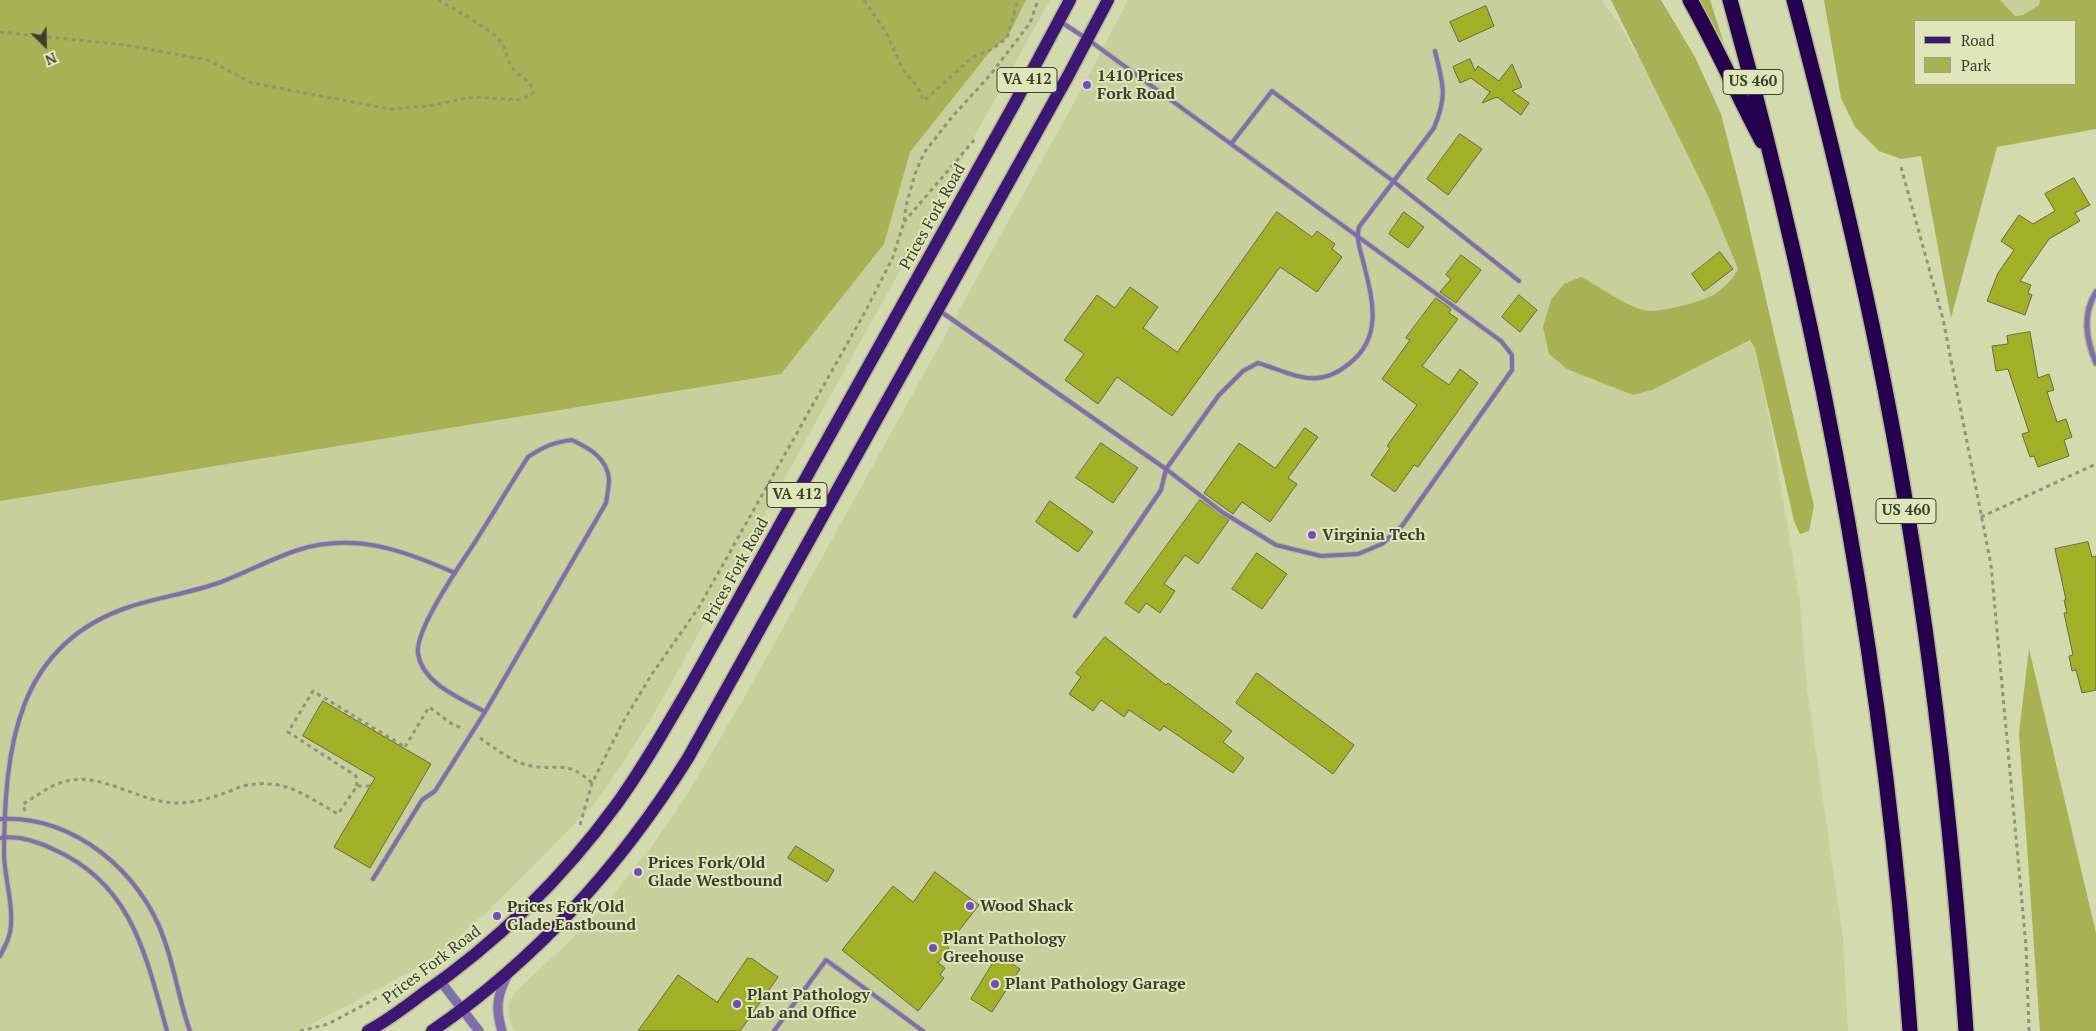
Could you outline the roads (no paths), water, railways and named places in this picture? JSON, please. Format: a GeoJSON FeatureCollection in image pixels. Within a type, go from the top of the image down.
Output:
{"type":"FeatureCollection","features":[{"type":"Feature","properties":{"kind":"highway"},"geometry":{"type":"LineString","coordinates":[[1690,0],[1774,164]]}},
{"type":"Feature","properties":{"kind":"highway","name":"US 460"},"geometry":{"type":"LineString","coordinates":[[1730,0],[1774,164],[1824,389],[1854,555],[1889,802],[1902,922],[1910,1031]]}},
{"type":"Feature","properties":{"kind":"highway","name":"US 460"},"geometry":{"type":"LineString","coordinates":[[1794,0],[1820,96],[1853,238],[1878,354],[1903,489],[1918,587],[1953,858],[1966,1031]]}},
{"type":"Feature","properties":{"kind":"main road","name":"Prices Fork Road"},"geometry":{"type":"LineString","coordinates":[[368,1031],[441,982],[483,949],[547,888],[598,828],[647,759],[690,686],[1070,0]]}},
{"type":"Feature","properties":{"kind":"main road","name":"VA 412"},"geometry":{"type":"LineString","coordinates":[[432,1031],[510,971],[562,921],[606,873],[668,790],[693,749],[1088,40],[1108,0]]}},
{"type":"Feature","properties":{"kind":"street"},"geometry":{"type":"LineString","coordinates":[[2096,292],[2090,303],[2086,324],[2096,363]]}},
{"type":"Feature","properties":{"kind":"street"},"geometry":{"type":"LineString","coordinates":[[502,1031],[496,1007],[501,987],[510,971]]}},
{"type":"Feature","properties":{"kind":"street"},"geometry":{"type":"LineString","coordinates":[[441,982],[480,1031]]}},
{"type":"Feature","properties":{"kind":"lane"},"geometry":{"type":"LineString","coordinates":[[938,309],[1166,469],[1222,512],[1276,545],[1321,556],[1358,554],[1382,544],[1402,526],[1512,370],[1512,355],[1501,341],[1059,20]]}},
{"type":"Feature","properties":{"kind":"lane"},"geometry":{"type":"LineString","coordinates":[[1075,616],[1161,490],[1166,469],[1219,395],[1243,371],[1258,363],[1301,377],[1320,379],[1340,372],[1359,356],[1370,339],[1373,312],[1369,284],[1356,236],[1358,227],[1434,128],[1442,109],[1444,90],[1435,51]]}},
{"type":"Feature","properties":{"kind":"lane"},"geometry":{"type":"LineString","coordinates":[[1231,144],[1272,90],[1393,180],[1519,281]]}},
{"type":"Feature","properties":{"kind":"lane"},"geometry":{"type":"LineString","coordinates":[[374,879],[422,800],[435,791],[485,712],[606,504],[609,479],[603,461],[589,448],[572,440],[556,441],[543,446],[528,457],[454,573],[419,640],[418,653],[422,666],[429,677],[485,712]]}},
{"type":"Feature","properties":{"kind":"lane"},"geometry":{"type":"LineString","coordinates":[[0,956],[8,940],[11,924],[2,837],[8,767],[14,734],[21,709],[30,690],[55,655],[71,640],[102,619],[130,606],[198,590],[298,550],[325,544],[351,542],[385,546],[454,573]]}},
{"type":"Feature","properties":{"kind":"lane"},"geometry":{"type":"LineString","coordinates":[[0,819],[26,820],[49,825],[93,846],[136,886],[154,914],[164,939],[190,1031]]}},
{"type":"Feature","properties":{"kind":"lane"},"geometry":{"type":"LineString","coordinates":[[2,837],[30,841],[66,855],[88,870],[116,897],[130,918],[141,944],[167,1031]]}},
{"type":"Feature","properties":{"kind":"lane"},"geometry":{"type":"LineString","coordinates":[[774,1031],[826,960],[923,1031]]}},
{"type":"Feature","properties":{"kind":"place","name":"1410 Prices Fork Road"},"geometry":{"type":"Point","coordinates":[1087,85]}},
{"type":"Feature","properties":{"kind":"place","name":"Virginia Tech"},"geometry":{"type":"Point","coordinates":[1312,535]}},
{"type":"Feature","properties":{"kind":"place","name":"Prices Fork/Old Glade Westbound"},"geometry":{"type":"Point","coordinates":[638,872]}},
{"type":"Feature","properties":{"kind":"place","name":"Wood Shack"},"geometry":{"type":"Point","coordinates":[970,906]}},
{"type":"Feature","properties":{"kind":"place","name":"Prices Fork/Old Glade Eastbound"},"geometry":{"type":"Point","coordinates":[497,916]}},
{"type":"Feature","properties":{"kind":"place","name":"Plant Pathology Greehouse"},"geometry":{"type":"Point","coordinates":[933,948]}},
{"type":"Feature","properties":{"kind":"place","name":"Plant Pathology Garage"},"geometry":{"type":"Point","coordinates":[995,984]}},
{"type":"Feature","properties":{"kind":"place","name":"Plant Pathology Lab and Office"},"geometry":{"type":"Point","coordinates":[737,1004]}}]}
